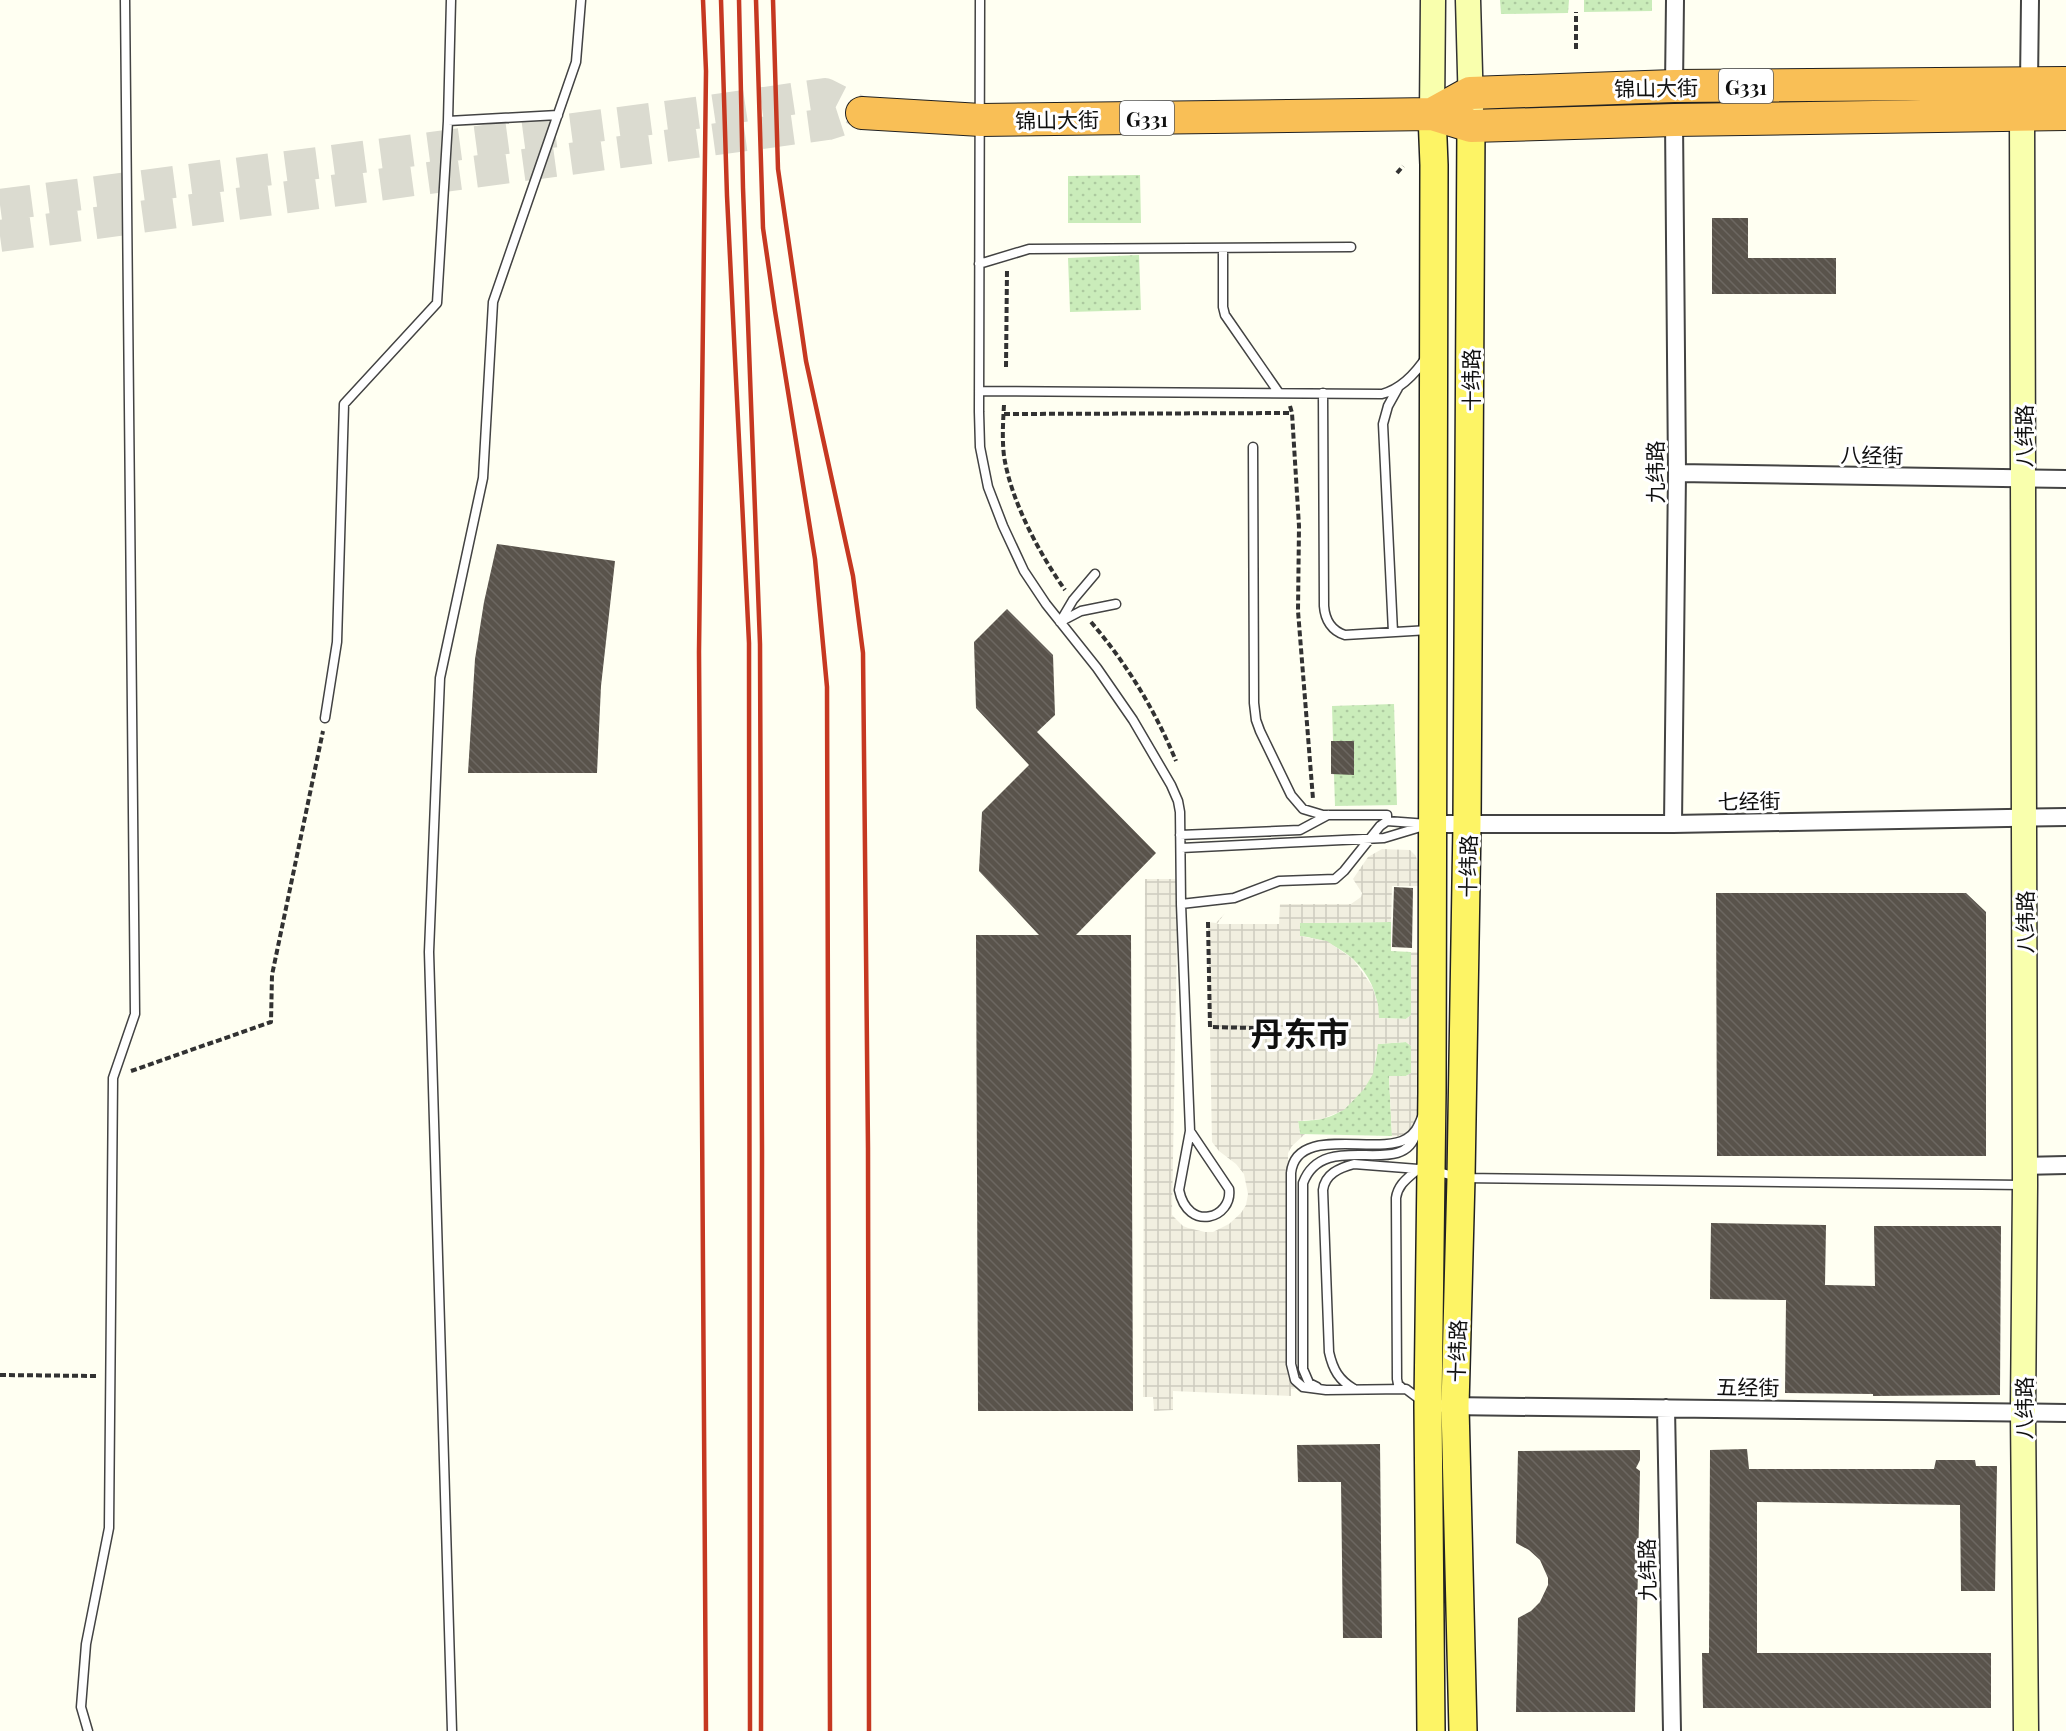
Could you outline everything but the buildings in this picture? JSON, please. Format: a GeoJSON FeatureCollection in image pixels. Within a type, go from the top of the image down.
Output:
{"type":"FeatureCollection","features":[{"type":"Feature","properties":{"kind":"highway","name":"锦山大街"},"geometry":{"type":"LineString","coordinates":[[1432,114],[1470,93],[1674,86],[2066,83]]}},
{"type":"Feature","properties":{"kind":"highway","name":"锦山大街"},"geometry":{"type":"LineString","coordinates":[[862,113],[981,120],[1432,114],[1471,126],[1674,120],[2066,114]]}},
{"type":"Feature","properties":{"kind":"main road","name":"十纬路"},"geometry":{"type":"LineString","coordinates":[[1432,114],[1434,165],[1432,1092],[1424,1170],[1463,1731]]}},
{"type":"Feature","properties":{"kind":"main road","name":"十纬路"},"geometry":{"type":"LineString","coordinates":[[1431,1731],[1442,1406],[1461,1178],[1467,824],[1471,126]]}},
{"type":"Feature","properties":{"kind":"street","name":"十纬路"},"geometry":{"type":"LineString","coordinates":[[1432,114],[1433,0]]}},
{"type":"Feature","properties":{"kind":"street","name":"十纬路"},"geometry":{"type":"LineString","coordinates":[[1468,0],[1471,126]]}},
{"type":"Feature","properties":{"kind":"street"},"geometry":{"type":"LineString","coordinates":[[1674,86],[1675,0]]}},
{"type":"Feature","properties":{"kind":"street"},"geometry":{"type":"LineString","coordinates":[[2029,83],[2030,0]]}},
{"type":"Feature","properties":{"kind":"street","name":"八纬路"},"geometry":{"type":"LineString","coordinates":[[2022,114],[2025,1175],[2023,1413],[2026,1731]]}},
{"type":"Feature","properties":{"kind":"street","name":"九纬路"},"geometry":{"type":"LineString","coordinates":[[1674,120],[1677,473],[1674,824]]}},
{"type":"Feature","properties":{"kind":"street","name":"八经街"},"geometry":{"type":"LineString","coordinates":[[1677,473],[2066,479]]}},
{"type":"Feature","properties":{"kind":"street","name":"七经街"},"geometry":{"type":"LineString","coordinates":[[1432,824],[1674,824],[2066,818]]}},
{"type":"Feature","properties":{"kind":"street"},"geometry":{"type":"LineString","coordinates":[[2025,1175],[2066,1165]]}},
{"type":"Feature","properties":{"kind":"street","name":"五经街"},"geometry":{"type":"LineString","coordinates":[[1442,1406],[2066,1413]]}},
{"type":"Feature","properties":{"kind":"street","name":"九纬路"},"geometry":{"type":"LineString","coordinates":[[1666,1408],[1672,1731]]}},
{"type":"Feature","properties":{"kind":"lane"},"geometry":{"type":"LineString","coordinates":[[88,1731],[81,1707],[86,1644],[109,1528],[113,1078],[135,1014],[125,0]]}},
{"type":"Feature","properties":{"kind":"lane"},"geometry":{"type":"LineString","coordinates":[[325,718],[337,642],[344,404],[437,303],[448,121],[451,0]]}},
{"type":"Feature","properties":{"kind":"lane"},"geometry":{"type":"LineString","coordinates":[[452,1731],[429,952],[440,678],[483,478],[493,302],[576,62],[581,0]]}},
{"type":"Feature","properties":{"kind":"lane"},"geometry":{"type":"LineString","coordinates":[[980,0],[980,447],[994,504],[1024,571],[1133,720],[1178,801],[1190,1131],[1179,1190],[1181,1198],[1190,1210],[1195,1215],[1205,1218],[1226,1205],[1229,1189],[1209,1163],[1190,1131]]}},
{"type":"Feature","properties":{"kind":"lane"},"geometry":{"type":"LineString","coordinates":[[448,121],[558,115]]}},
{"type":"Feature","properties":{"kind":"lane"},"geometry":{"type":"LineString","coordinates":[[979,264],[1029,249],[1351,247]]}},
{"type":"Feature","properties":{"kind":"lane"},"geometry":{"type":"LineString","coordinates":[[1223,248],[1225,315],[1282,393]]}},
{"type":"Feature","properties":{"kind":"lane"},"geometry":{"type":"LineString","coordinates":[[1393,632],[1383,424],[1388,406],[1398,388],[1416,371],[1434,346]]}},
{"type":"Feature","properties":{"kind":"lane"},"geometry":{"type":"LineString","coordinates":[[979,391],[1382,394],[1398,388]]}},
{"type":"Feature","properties":{"kind":"lane"},"geometry":{"type":"LineString","coordinates":[[1323,393],[1324,613],[1332,627],[1341,634],[1433,630]]}},
{"type":"Feature","properties":{"kind":"lane"},"geometry":{"type":"LineString","coordinates":[[1253,447],[1254,703],[1256,720],[1291,795],[1305,810],[1329,815],[1387,815],[1387,821]]}},
{"type":"Feature","properties":{"kind":"lane"},"geometry":{"type":"LineString","coordinates":[[1060,622],[1073,600],[1095,574]]}},
{"type":"Feature","properties":{"kind":"lane"},"geometry":{"type":"LineString","coordinates":[[1060,622],[1081,611],[1116,604]]}},
{"type":"Feature","properties":{"kind":"lane"},"geometry":{"type":"LineString","coordinates":[[1180,835],[1300,831],[1329,815]]}},
{"type":"Feature","properties":{"kind":"lane"},"geometry":{"type":"LineString","coordinates":[[1181,904],[1234,898],[1279,881],[1335,879],[1380,826],[1387,821],[1432,824]]}},
{"type":"Feature","properties":{"kind":"lane"},"geometry":{"type":"LineString","coordinates":[[1181,848],[1384,838],[1432,824]]}},
{"type":"Feature","properties":{"kind":"lane"},"geometry":{"type":"LineString","coordinates":[[1326,1390],[1309,1383],[1303,1369],[1304,1182],[1313,1167],[1332,1156],[1401,1152],[1412,1144],[1432,1092]]}},
{"type":"Feature","properties":{"kind":"lane"},"geometry":{"type":"LineString","coordinates":[[1417,1129],[1407,1139],[1398,1142],[1318,1146],[1300,1154],[1292,1167],[1291,1370],[1300,1385],[1311,1389],[1406,1389],[1442,1406]]}},
{"type":"Feature","properties":{"kind":"lane"},"geometry":{"type":"LineString","coordinates":[[1354,1389],[1339,1378],[1329,1352],[1324,1185],[1332,1173],[1354,1164],[1424,1170],[1461,1178],[2025,1175]]}},
{"type":"Feature","properties":{"kind":"lane"},"geometry":{"type":"LineString","coordinates":[[1403,1389],[1397,1379],[1396,1198],[1397,1190],[1402,1183],[1424,1170]]}},
{"type":"Feature","properties":{"kind":"path"},"geometry":{"type":"LineString","coordinates":[[1576,12],[1576,49]]}},
{"type":"Feature","properties":{"kind":"path"},"geometry":{"type":"LineString","coordinates":[[1397,173],[1402,166]]}},
{"type":"Feature","properties":{"kind":"path"},"geometry":{"type":"LineString","coordinates":[[1006,367],[1007,266]]}},
{"type":"Feature","properties":{"kind":"path"},"geometry":{"type":"LineString","coordinates":[[1282,393],[1292,413],[1299,526],[1298,611],[1313,791],[1313,799],[1310,803]]}},
{"type":"Feature","properties":{"kind":"path"},"geometry":{"type":"LineString","coordinates":[[1004,404],[1004,456],[1013,489],[1041,550],[1067,592]]}},
{"type":"Feature","properties":{"kind":"path"},"geometry":{"type":"LineString","coordinates":[[1004,414],[1292,413]]}},
{"type":"Feature","properties":{"kind":"path"},"geometry":{"type":"LineString","coordinates":[[1086,617],[1123,662],[1160,725],[1176,761],[1174,772],[1167,778]]}},
{"type":"Feature","properties":{"kind":"path"},"geometry":{"type":"LineString","coordinates":[[113,1078],[271,1022],[272,975],[325,718]]}},
{"type":"Feature","properties":{"kind":"path"},"geometry":{"type":"LineString","coordinates":[[1208,922],[1210,1028],[1254,1028]]}},
{"type":"Feature","properties":{"kind":"path"},"geometry":{"type":"LineString","coordinates":[[0,1375],[111,1376]]}},
{"type":"Feature","properties":{"kind":"green space"},"geometry":{"type":"Polygon","coordinates":[[[1500,0],[1569,0],[1568,13],[1501,14],[1500,0]]]}},
{"type":"Feature","properties":{"kind":"green space"},"geometry":{"type":"Polygon","coordinates":[[[1584,0],[1652,0],[1652,11],[1584,12],[1584,0]]]}},
{"type":"Feature","properties":{"kind":"green space"},"geometry":{"type":"Polygon","coordinates":[[[1140,175],[1141,223],[1068,223],[1068,176],[1140,175]]]}},
{"type":"Feature","properties":{"kind":"green space"},"geometry":{"type":"Polygon","coordinates":[[[1139,255],[1141,310],[1070,312],[1068,258],[1139,255]]]}},
{"type":"Feature","properties":{"kind":"green space"},"geometry":{"type":"Polygon","coordinates":[[[1394,704],[1397,805],[1335,806],[1334,774],[1354,774],[1333,741],[1332,706],[1394,704]]]}},
{"type":"Feature","properties":{"kind":"green space"},"geometry":{"type":"Polygon","coordinates":[[[1391,922],[1391,951],[1411,952],[1411,1015],[1406,1019],[1378,1018],[1373,987],[1356,962],[1330,944],[1300,936],[1299,923],[1391,922]]]}},
{"type":"Feature","properties":{"kind":"green space"},"geometry":{"type":"Polygon","coordinates":[[[1406,1042],[1411,1046],[1411,1073],[1406,1076],[1389,1077],[1392,1136],[1300,1134],[1298,1121],[1329,1117],[1352,1102],[1373,1070],[1377,1044],[1406,1042]]]}},
{"type":"Feature","properties":{"kind":"shaded area"},"geometry":{"type":"Polygon","coordinates":[[[1382,849],[1410,850],[1416,856],[1418,864],[1419,886],[1392,886],[1391,922],[1300,923],[1300,936],[1327,941],[1353,959],[1372,986],[1378,1004],[1379,1018],[1406,1019],[1411,1015],[1411,952],[1419,952],[1420,1118],[1417,1126],[1404,1136],[1392,1136],[1389,1076],[1406,1076],[1411,1073],[1411,1046],[1406,1042],[1378,1044],[1373,1074],[1364,1089],[1344,1110],[1322,1119],[1298,1121],[1300,1134],[1305,1134],[1288,1153],[1288,1367],[1289,1378],[1300,1388],[1291,1389],[1291,1396],[1173,1391],[1173,1410],[1154,1411],[1153,1397],[1143,1397],[1145,879],[1178,879],[1172,1215],[1183,1226],[1213,1232],[1229,1224],[1241,1213],[1246,1205],[1248,1194],[1244,1174],[1212,1142],[1208,922],[1216,923],[1225,913],[1217,924],[1279,924],[1280,904],[1351,904],[1361,897],[1362,893],[1353,879],[1368,857],[1382,849]]]}},
{"type":"Feature","properties":{"kind":"tunnel"},"geometry":{"type":"LineString","coordinates":[[0,205],[825,94],[862,113]]}},
{"type":"Feature","properties":{"kind":"tunnel"},"geometry":{"type":"LineString","coordinates":[[0,236],[828,124],[862,113]]}},
{"type":"Feature","properties":{"kind":"railway"},"geometry":{"type":"LineString","coordinates":[[703,0],[706,71],[699,652],[706,1731]]}},
{"type":"Feature","properties":{"kind":"railway"},"geometry":{"type":"LineString","coordinates":[[721,0],[727,196],[749,643],[750,1731]]}},
{"type":"Feature","properties":{"kind":"railway"},"geometry":{"type":"LineString","coordinates":[[739,0],[743,188],[760,644],[761,1731]]}},
{"type":"Feature","properties":{"kind":"railway"},"geometry":{"type":"LineString","coordinates":[[756,0],[763,228],[815,559],[827,687],[830,1731]]}},
{"type":"Feature","properties":{"kind":"railway"},"geometry":{"type":"LineString","coordinates":[[773,0],[778,169],[806,361],[853,576],[863,653],[868,1148],[869,1731]]}},
{"type":"Feature","properties":{"kind":"district","name":"丹东市"},"geometry":{"type":"Point","coordinates":[1300,1032]}}]}
